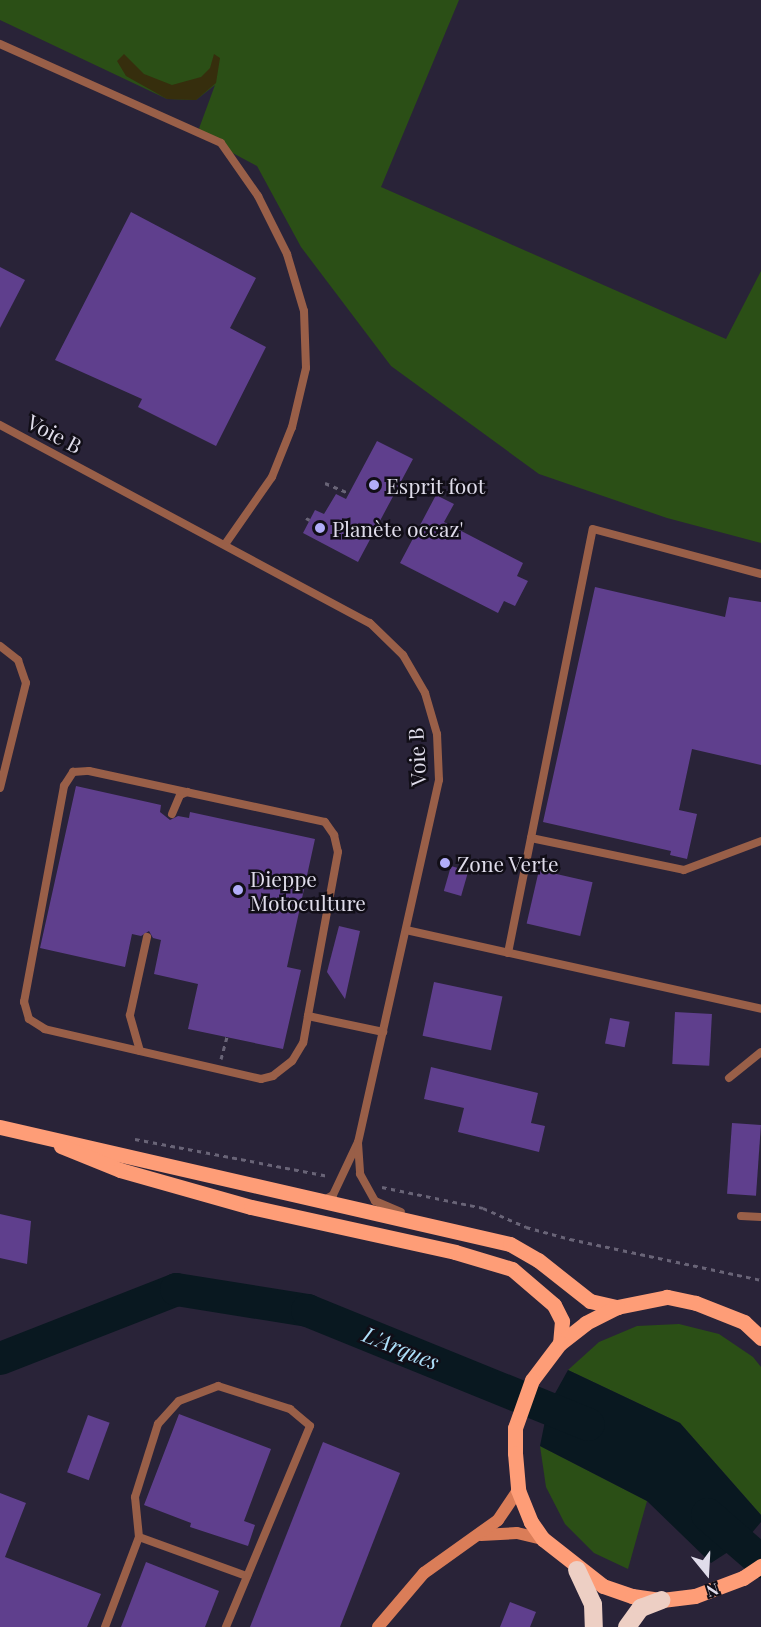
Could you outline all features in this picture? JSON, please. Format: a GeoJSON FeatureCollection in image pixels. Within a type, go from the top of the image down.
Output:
{"type":"FeatureCollection","features":[{"type":"Feature","properties":{"kind":"highway"},"geometry":{"type":"LineString","coordinates":[[577,1570],[593,1604],[594,1627]]}},
{"type":"Feature","properties":{"kind":"highway"},"geometry":{"type":"LineString","coordinates":[[627,1627],[641,1608],[662,1600]]}},
{"type":"Feature","properties":{"kind":"main road"},"geometry":{"type":"LineString","coordinates":[[0,1127],[44,1138],[107,1149],[320,1203],[510,1244],[538,1260],[590,1301],[617,1306]]}},
{"type":"Feature","properties":{"kind":"main road"},"geometry":{"type":"LineString","coordinates":[[44,1138],[120,1170],[240,1204],[455,1252],[512,1269],[554,1305],[562,1321],[560,1343]]}},
{"type":"Feature","properties":{"kind":"main road"},"geometry":{"type":"LineString","coordinates":[[761,1338],[744,1322],[696,1303],[667,1297],[617,1306],[586,1323],[560,1343],[547,1359],[521,1403],[514,1453],[518,1490],[531,1522],[543,1539],[577,1570],[603,1586],[632,1596],[662,1600],[695,1596],[727,1585],[761,1566]]}},
{"type":"Feature","properties":{"kind":"main road"},"geometry":{"type":"LineString","coordinates":[[378,1627],[424,1573],[498,1520],[518,1490]]}},
{"type":"Feature","properties":{"kind":"main road"},"geometry":{"type":"LineString","coordinates":[[479,1535],[517,1533],[543,1539]]}},
{"type":"Feature","properties":{"kind":"lane"},"geometry":{"type":"LineString","coordinates":[[0,44],[221,143],[258,196],[287,254],[304,311],[306,368],[292,427],[272,477],[226,543]]}},
{"type":"Feature","properties":{"kind":"lane","name":"Voie B"},"geometry":{"type":"LineString","coordinates":[[0,425],[226,543],[370,623],[403,655],[425,693],[437,734],[439,780],[358,1142],[333,1195],[320,1203]]}},
{"type":"Feature","properties":{"kind":"lane"},"geometry":{"type":"LineString","coordinates":[[508,953],[593,529],[761,574]]}},
{"type":"Feature","properties":{"kind":"lane"},"geometry":{"type":"LineString","coordinates":[[0,646],[18,660],[26,683],[0,788]]}},
{"type":"Feature","properties":{"kind":"lane"},"geometry":{"type":"LineString","coordinates":[[89,771],[315,818],[331,828],[338,852],[308,1016],[299,1051],[273,1076],[261,1079],[45,1029],[24,1012],[64,786],[72,772],[89,771]]}},
{"type":"Feature","properties":{"kind":"lane"},"geometry":{"type":"LineString","coordinates":[[172,814],[180,795],[189,792]]}},
{"type":"Feature","properties":{"kind":"lane"},"geometry":{"type":"LineString","coordinates":[[531,838],[684,870],[761,841]]}},
{"type":"Feature","properties":{"kind":"lane"},"geometry":{"type":"LineString","coordinates":[[406,930],[761,1009]]}},
{"type":"Feature","properties":{"kind":"lane"},"geometry":{"type":"LineString","coordinates":[[140,1051],[130,1015],[147,937]]}},
{"type":"Feature","properties":{"kind":"lane"},"geometry":{"type":"LineString","coordinates":[[308,1016],[383,1032]]}},
{"type":"Feature","properties":{"kind":"lane"},"geometry":{"type":"LineString","coordinates":[[729,1078],[761,1052]]}},
{"type":"Feature","properties":{"kind":"lane","name":"Voie B"},"geometry":{"type":"LineString","coordinates":[[358,1142],[360,1174],[375,1201],[396,1211],[483,1231],[510,1244]]}},
{"type":"Feature","properties":{"kind":"lane"},"geometry":{"type":"LineString","coordinates":[[741,1216],[761,1217]]}},
{"type":"Feature","properties":{"kind":"lane"},"geometry":{"type":"LineString","coordinates":[[105,1627],[139,1537],[135,1497],[158,1424],[179,1401],[218,1386],[290,1409],[310,1426],[226,1627]]}},
{"type":"Feature","properties":{"kind":"lane"},"geometry":{"type":"LineString","coordinates":[[139,1537],[247,1576]]}},
{"type":"Feature","properties":{"kind":"path"},"geometry":{"type":"LineString","coordinates":[[325,483],[349,493]]}},
{"type":"Feature","properties":{"kind":"path"},"geometry":{"type":"LineString","coordinates":[[219,1069],[227,1037]]}},
{"type":"Feature","properties":{"kind":"green space"},"geometry":{"type":"Polygon","coordinates":[[[0,0],[459,0],[381,187],[726,339],[761,271],[761,543],[667,518],[539,474],[391,366],[301,247],[257,166],[197,134],[215,85],[196,100],[167,99],[0,20],[0,0]]]}},
{"type":"Feature","properties":{"kind":"green space"},"geometry":{"type":"Polygon","coordinates":[[[679,1324],[719,1334],[753,1357],[761,1367],[761,1515],[680,1423],[568,1370],[599,1342],[637,1326],[679,1324]]]}},
{"type":"Feature","properties":{"kind":"green space"},"geometry":{"type":"Polygon","coordinates":[[[540,1446],[647,1501],[628,1569],[594,1553],[565,1524],[546,1487],[540,1446]]]}},
{"type":"Feature","properties":{"kind":"sand"},"geometry":{"type":"Polygon","coordinates":[[[124,54],[144,74],[172,85],[201,77],[210,68],[214,54],[220,58],[216,83],[196,100],[167,99],[126,76],[117,61],[124,54]]]}},
{"type":"Feature","properties":{"kind":"water"},"geometry":{"type":"Polygon","coordinates":[[[568,1370],[680,1423],[761,1515],[761,1522],[745,1541],[711,1563],[647,1501],[540,1446],[548,1406],[568,1370]]]}},
{"type":"Feature","properties":{"kind":"building"},"geometry":{"type":"Polygon","coordinates":[[[131,212],[256,278],[230,328],[266,347],[216,446],[138,407],[142,399],[55,360],[131,212]]]}},
{"type":"Feature","properties":{"kind":"building"},"geometry":{"type":"Polygon","coordinates":[[[0,267],[25,280],[0,328],[0,267]]]}},
{"type":"Feature","properties":{"kind":"building"},"geometry":{"type":"Polygon","coordinates":[[[377,441],[413,459],[358,562],[303,533],[315,510],[324,514],[336,494],[346,499],[377,441]]]}},
{"type":"Feature","properties":{"kind":"building"},"geometry":{"type":"Polygon","coordinates":[[[436,495],[454,504],[444,522],[523,563],[517,576],[528,581],[515,606],[504,601],[498,613],[400,563],[436,495]]]}},
{"type":"Feature","properties":{"kind":"building"},"geometry":{"type":"Polygon","coordinates":[[[595,587],[725,617],[729,597],[761,602],[761,765],[692,749],[679,810],[697,814],[687,859],[670,855],[671,851],[543,822],[595,587]]]}},
{"type":"Feature","properties":{"kind":"building"},"geometry":{"type":"Polygon","coordinates":[[[76,786],[161,805],[160,812],[170,820],[178,816],[189,818],[190,812],[315,839],[287,967],[301,970],[283,1049],[188,1029],[198,984],[154,974],[161,940],[153,938],[149,931],[141,936],[132,934],[125,967],[40,948],[76,786]]]}},
{"type":"Feature","properties":{"kind":"building"},"geometry":{"type":"Polygon","coordinates":[[[451,866],[468,871],[461,896],[444,891],[451,866]]]}},
{"type":"Feature","properties":{"kind":"building"},"geometry":{"type":"Polygon","coordinates":[[[539,870],[593,882],[580,936],[527,924],[539,870]]]}},
{"type":"Feature","properties":{"kind":"building"},"geometry":{"type":"Polygon","coordinates":[[[339,926],[360,931],[345,999],[327,972],[339,926]]]}},
{"type":"Feature","properties":{"kind":"building"},"geometry":{"type":"Polygon","coordinates":[[[434,982],[502,997],[491,1050],[423,1036],[434,982]]]}},
{"type":"Feature","properties":{"kind":"building"},"geometry":{"type":"Polygon","coordinates":[[[675,1012],[712,1014],[709,1066],[672,1064],[675,1012]]]}},
{"type":"Feature","properties":{"kind":"building"},"geometry":{"type":"Polygon","coordinates":[[[610,1018],[630,1022],[625,1047],[605,1044],[610,1018]]]}},
{"type":"Feature","properties":{"kind":"building"},"geometry":{"type":"Polygon","coordinates":[[[431,1067],[538,1093],[531,1123],[545,1126],[539,1152],[458,1132],[464,1108],[424,1099],[431,1067]]]}},
{"type":"Feature","properties":{"kind":"building"},"geometry":{"type":"Polygon","coordinates":[[[732,1123],[761,1125],[756,1196],[727,1194],[732,1123]]]}},
{"type":"Feature","properties":{"kind":"building"},"geometry":{"type":"Polygon","coordinates":[[[0,1214],[31,1221],[27,1264],[0,1258],[0,1214]]]}},
{"type":"Feature","properties":{"kind":"building"},"geometry":{"type":"Polygon","coordinates":[[[179,1414],[271,1449],[244,1521],[255,1525],[248,1546],[190,1527],[191,1523],[144,1505],[179,1414]]]}},
{"type":"Feature","properties":{"kind":"building"},"geometry":{"type":"Polygon","coordinates":[[[88,1415],[110,1423],[89,1480],[67,1472],[88,1415]]]}},
{"type":"Feature","properties":{"kind":"building"},"geometry":{"type":"Polygon","coordinates":[[[323,1442],[400,1473],[340,1627],[250,1627],[323,1442]]]}},
{"type":"Feature","properties":{"kind":"building"},"geometry":{"type":"Polygon","coordinates":[[[0,1493],[26,1503],[5,1557],[101,1594],[87,1627],[0,1627],[0,1493]]]}},
{"type":"Feature","properties":{"kind":"building"},"geometry":{"type":"Polygon","coordinates":[[[146,1562],[219,1591],[205,1627],[121,1627],[146,1562]]]}},
{"type":"Feature","properties":{"kind":"building"},"geometry":{"type":"Polygon","coordinates":[[[510,1602],[536,1612],[530,1627],[500,1627],[510,1602]]]}},
{"type":"Feature","properties":{"kind":"waterway","name":"L'Arques"},"geometry":{"type":"LineString","coordinates":[[0,1358],[176,1289],[307,1310],[588,1424]]}},
{"type":"Feature","properties":{"kind":"waterway","name":"L'Arques"},"geometry":{"type":"LineString","coordinates":[[707,1514],[761,1561]]}},
{"type":"Feature","properties":{"kind":"place","name":"Esprit foot"},"geometry":{"type":"Point","coordinates":[374,485]}},
{"type":"Feature","properties":{"kind":"place","name":"Planète occaz'"},"geometry":{"type":"Point","coordinates":[320,528]}},
{"type":"Feature","properties":{"kind":"place","name":"Zone Verte"},"geometry":{"type":"Point","coordinates":[445,863]}},
{"type":"Feature","properties":{"kind":"place","name":"Dieppe Motoculture"},"geometry":{"type":"Point","coordinates":[238,890]}}]}
